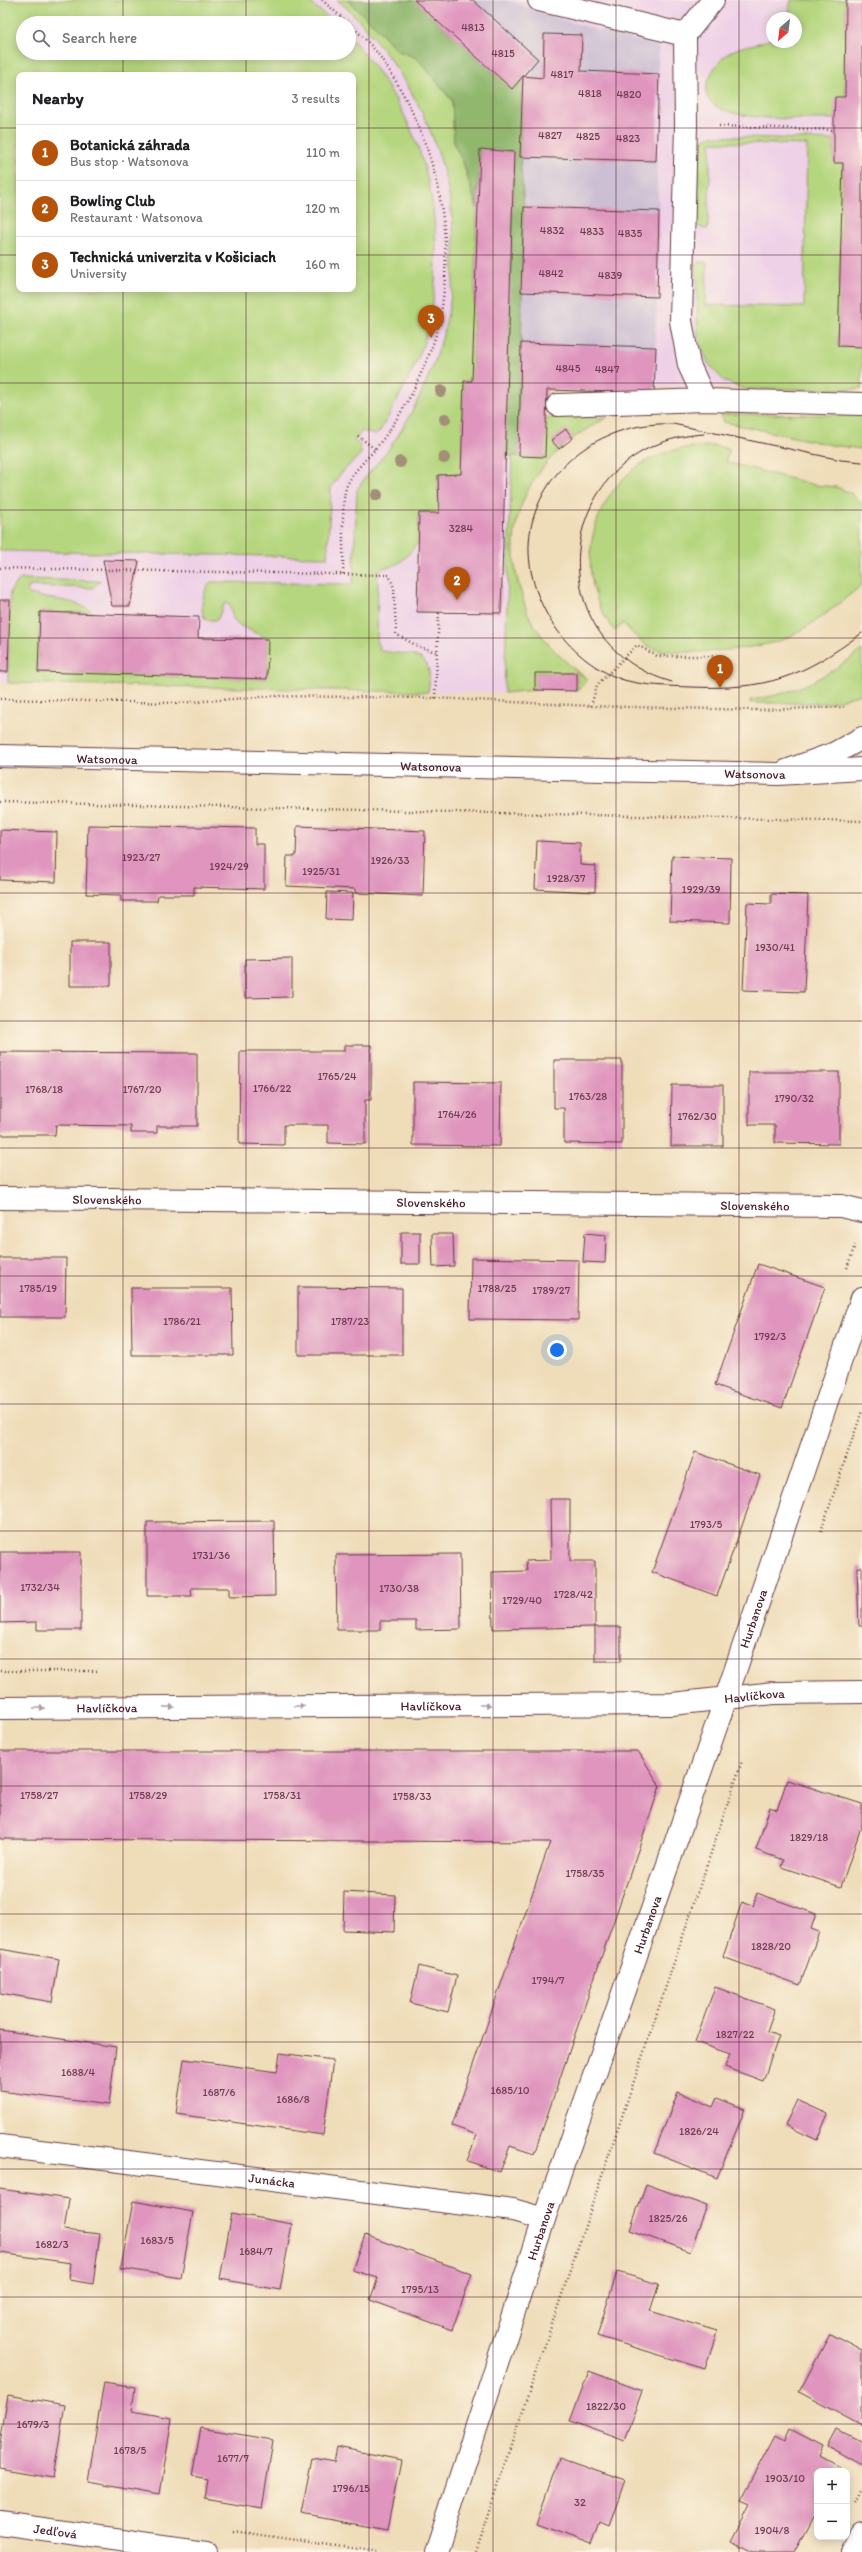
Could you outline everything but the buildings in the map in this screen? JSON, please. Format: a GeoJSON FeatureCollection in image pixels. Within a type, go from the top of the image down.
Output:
{"type":"FeatureCollection","features":[{"type":"Feature","properties":{"kind":"street"},"geometry":{"type":"LineString","coordinates":[[539,0],[565,4],[685,35]]}},
{"type":"Feature","properties":{"kind":"street"},"geometry":{"type":"LineString","coordinates":[[704,400],[689,365],[681,321],[686,125],[685,35],[713,0]]}},
{"type":"Feature","properties":{"kind":"street"},"geometry":{"type":"LineString","coordinates":[[558,405],[704,400],[862,404]]}},
{"type":"Feature","properties":{"kind":"street"},"geometry":{"type":"LineString","coordinates":[[778,774],[835,753],[862,738]]}},
{"type":"Feature","properties":{"kind":"street","name":"Watsonova"},"geometry":{"type":"LineString","coordinates":[[0,756],[778,774],[862,769]]}},
{"type":"Feature","properties":{"kind":"street","name":"Slovenského"},"geometry":{"type":"LineString","coordinates":[[0,1198],[841,1206],[862,1211]]}},
{"type":"Feature","properties":{"kind":"street","name":"Hurbanova"},"geometry":{"type":"LineString","coordinates":[[436,2552],[544,2219],[726,1698],[862,1298]]}},
{"type":"Feature","properties":{"kind":"street","name":"Havlíčkova"},"geometry":{"type":"LineString","coordinates":[[0,1708],[672,1704],[774,1693],[862,1692]]}},
{"type":"Feature","properties":{"kind":"street","name":"Junácka"},"geometry":{"type":"LineString","coordinates":[[0,2146],[513,2210],[544,2219]]}},
{"type":"Feature","properties":{"kind":"street","name":"Jedľová"},"geometry":{"type":"LineString","coordinates":[[0,2523],[206,2552]]}},
{"type":"Feature","properties":{"kind":"street"},"geometry":{"type":"LineString","coordinates":[[853,2552],[862,2535]]}},
{"type":"Feature","properties":{"kind":"path"},"geometry":{"type":"LineString","coordinates":[[322,0],[341,16]]}},
{"type":"Feature","properties":{"kind":"path"},"geometry":{"type":"LineString","coordinates":[[344,574],[345,492],[351,478],[376,449],[410,396],[429,354],[441,313],[444,275],[444,232],[441,201],[434,170],[421,128],[402,92],[378,53],[356,30]]}},
{"type":"Feature","properties":{"kind":"path"},"geometry":{"type":"LineString","coordinates":[[686,125],[834,130]]}},
{"type":"Feature","properties":{"kind":"path"},"geometry":{"type":"LineString","coordinates":[[358,436],[376,449]]}},
{"type":"Feature","properties":{"kind":"path"},"geometry":{"type":"LineString","coordinates":[[0,568],[389,575],[394,588],[396,634],[417,646],[436,652]]}},
{"type":"Feature","properties":{"kind":"path"},"geometry":{"type":"LineString","coordinates":[[435,698],[438,612]]}},
{"type":"Feature","properties":{"kind":"path"},"geometry":{"type":"LineString","coordinates":[[591,706],[597,685],[637,645],[657,656],[714,656]]}},
{"type":"Feature","properties":{"kind":"path"},"geometry":{"type":"LineString","coordinates":[[0,699],[178,703],[274,696],[435,698],[591,706],[757,710],[816,710],[849,706]]}},
{"type":"Feature","properties":{"kind":"path"},"geometry":{"type":"LineString","coordinates":[[0,802],[862,821]]}},
{"type":"Feature","properties":{"kind":"path"},"geometry":{"type":"LineString","coordinates":[[819,1537],[862,1411]]}},
{"type":"Feature","properties":{"kind":"path"},"geometry":{"type":"LineString","coordinates":[[475,2552],[743,1758]]}},
{"type":"Feature","properties":{"kind":"shaded area"},"geometry":{"type":"Polygon","coordinates":[[[0,0],[862,0],[862,389],[660,387],[521,390],[514,399],[504,693],[0,683],[0,0]]]}},
{"type":"Feature","properties":{"kind":"shaded area"},"geometry":{"type":"Polygon","coordinates":[[[414,0],[507,0],[563,20],[659,47],[656,161],[659,211],[654,393],[547,390],[515,398],[522,209],[477,208],[480,149],[516,93],[414,0]]]}},
{"type":"Feature","properties":{"kind":"green space"},"geometry":{"type":"Polygon","coordinates":[[[0,0],[307,0],[326,16],[16,16],[16,60],[356,60],[356,45],[387,85],[402,111],[414,137],[424,165],[431,193],[435,223],[436,255],[434,293],[428,330],[416,363],[401,393],[380,431],[375,435],[362,431],[354,441],[360,445],[361,454],[341,473],[331,488],[327,557],[0,551],[0,0]]]}},
{"type":"Feature","properties":{"kind":"green space"},"geometry":{"type":"Polygon","coordinates":[[[337,0],[347,0],[375,26],[398,51],[417,57],[452,101],[454,144],[463,162],[477,208],[472,381],[464,381],[461,474],[438,475],[439,513],[419,513],[418,543],[400,562],[378,571],[377,643],[381,651],[411,655],[424,661],[428,668],[428,692],[8,683],[10,592],[15,584],[21,579],[100,581],[93,588],[29,586],[27,593],[35,596],[71,602],[86,608],[93,613],[40,612],[38,672],[267,679],[268,639],[237,624],[233,618],[229,603],[225,603],[217,620],[206,620],[202,611],[202,600],[211,582],[353,584],[357,490],[399,433],[423,389],[440,346],[450,303],[454,259],[452,216],[444,173],[430,132],[411,92],[386,54],[356,16],[337,0]]]}},
{"type":"Feature","properties":{"kind":"green space"},"geometry":{"type":"Polygon","coordinates":[[[347,0],[414,0],[497,75],[523,76],[520,157],[524,207],[519,456],[505,456],[514,152],[480,150],[477,208],[463,162],[454,144],[452,100],[417,58],[398,51],[375,26],[347,0]]]}},
{"type":"Feature","properties":{"kind":"green space"},"geometry":{"type":"Polygon","coordinates":[[[791,0],[846,0],[845,97],[834,119],[780,119],[757,117],[736,114],[718,107],[708,98],[707,85],[718,63],[729,53],[739,48],[766,41],[766,48],[802,48],[802,12],[789,12],[791,0]]]}},
{"type":"Feature","properties":{"kind":"green space"},"geometry":{"type":"Polygon","coordinates":[[[712,136],[834,140],[834,162],[843,163],[838,346],[862,347],[862,389],[744,389],[724,381],[708,363],[698,337],[696,265],[699,262],[707,262],[706,305],[804,307],[807,145],[711,142],[708,229],[701,228],[697,225],[699,147],[701,140],[712,136]]]}},
{"type":"Feature","properties":{"kind":"green space"},"geometry":{"type":"Polygon","coordinates":[[[721,414],[862,415],[862,449],[831,445],[724,422],[721,414]]]}},
{"type":"Feature","properties":{"kind":"green space"},"geometry":{"type":"Polygon","coordinates":[[[571,416],[607,418],[583,431],[562,448],[544,466],[530,487],[520,510],[514,535],[514,561],[520,589],[531,620],[556,652],[587,679],[577,691],[577,673],[535,673],[535,690],[504,693],[512,456],[544,457],[546,418],[571,416]]]}},
{"type":"Feature","properties":{"kind":"green space"},"geometry":{"type":"Polygon","coordinates":[[[715,446],[729,449],[726,462],[815,485],[837,487],[852,494],[862,504],[862,585],[813,623],[782,640],[754,646],[715,651],[677,652],[650,647],[632,633],[623,623],[615,631],[602,612],[594,590],[591,568],[591,546],[596,524],[605,504],[617,485],[634,469],[643,463],[673,451],[693,447],[715,446]]]}},
{"type":"Feature","properties":{"kind":"green space"},"geometry":{"type":"Polygon","coordinates":[[[862,650],[862,694],[828,703],[750,703],[750,700],[782,693],[810,683],[836,668],[862,650]]]}},
{"type":"Feature","properties":{"kind":"tram line"},"geometry":{"type":"LineString","coordinates":[[862,462],[841,460],[673,424],[650,425],[628,429],[607,436],[588,446],[570,460],[555,476],[543,495],[534,516],[529,541],[530,566],[536,591],[547,614],[562,636],[580,655],[601,670],[624,680],[648,685],[690,687],[741,686],[762,683],[801,671],[820,661],[862,633]]}},
{"type":"Feature","properties":{"kind":"tram line"},"geometry":{"type":"LineString","coordinates":[[672,682],[627,661],[597,628],[581,589],[579,547],[591,506],[616,471],[654,446],[704,434]]}},
{"type":"Feature","properties":{"kind":"place","name":"Technická univerzita v Košiciach"},"geometry":{"type":"Point","coordinates":[431,338]}},
{"type":"Feature","properties":{"kind":"place","name":"Bowling Club"},"geometry":{"type":"Point","coordinates":[457,600]}},
{"type":"Feature","properties":{"kind":"place","name":"Botanická záhrada"},"geometry":{"type":"Point","coordinates":[720,688]}}]}
